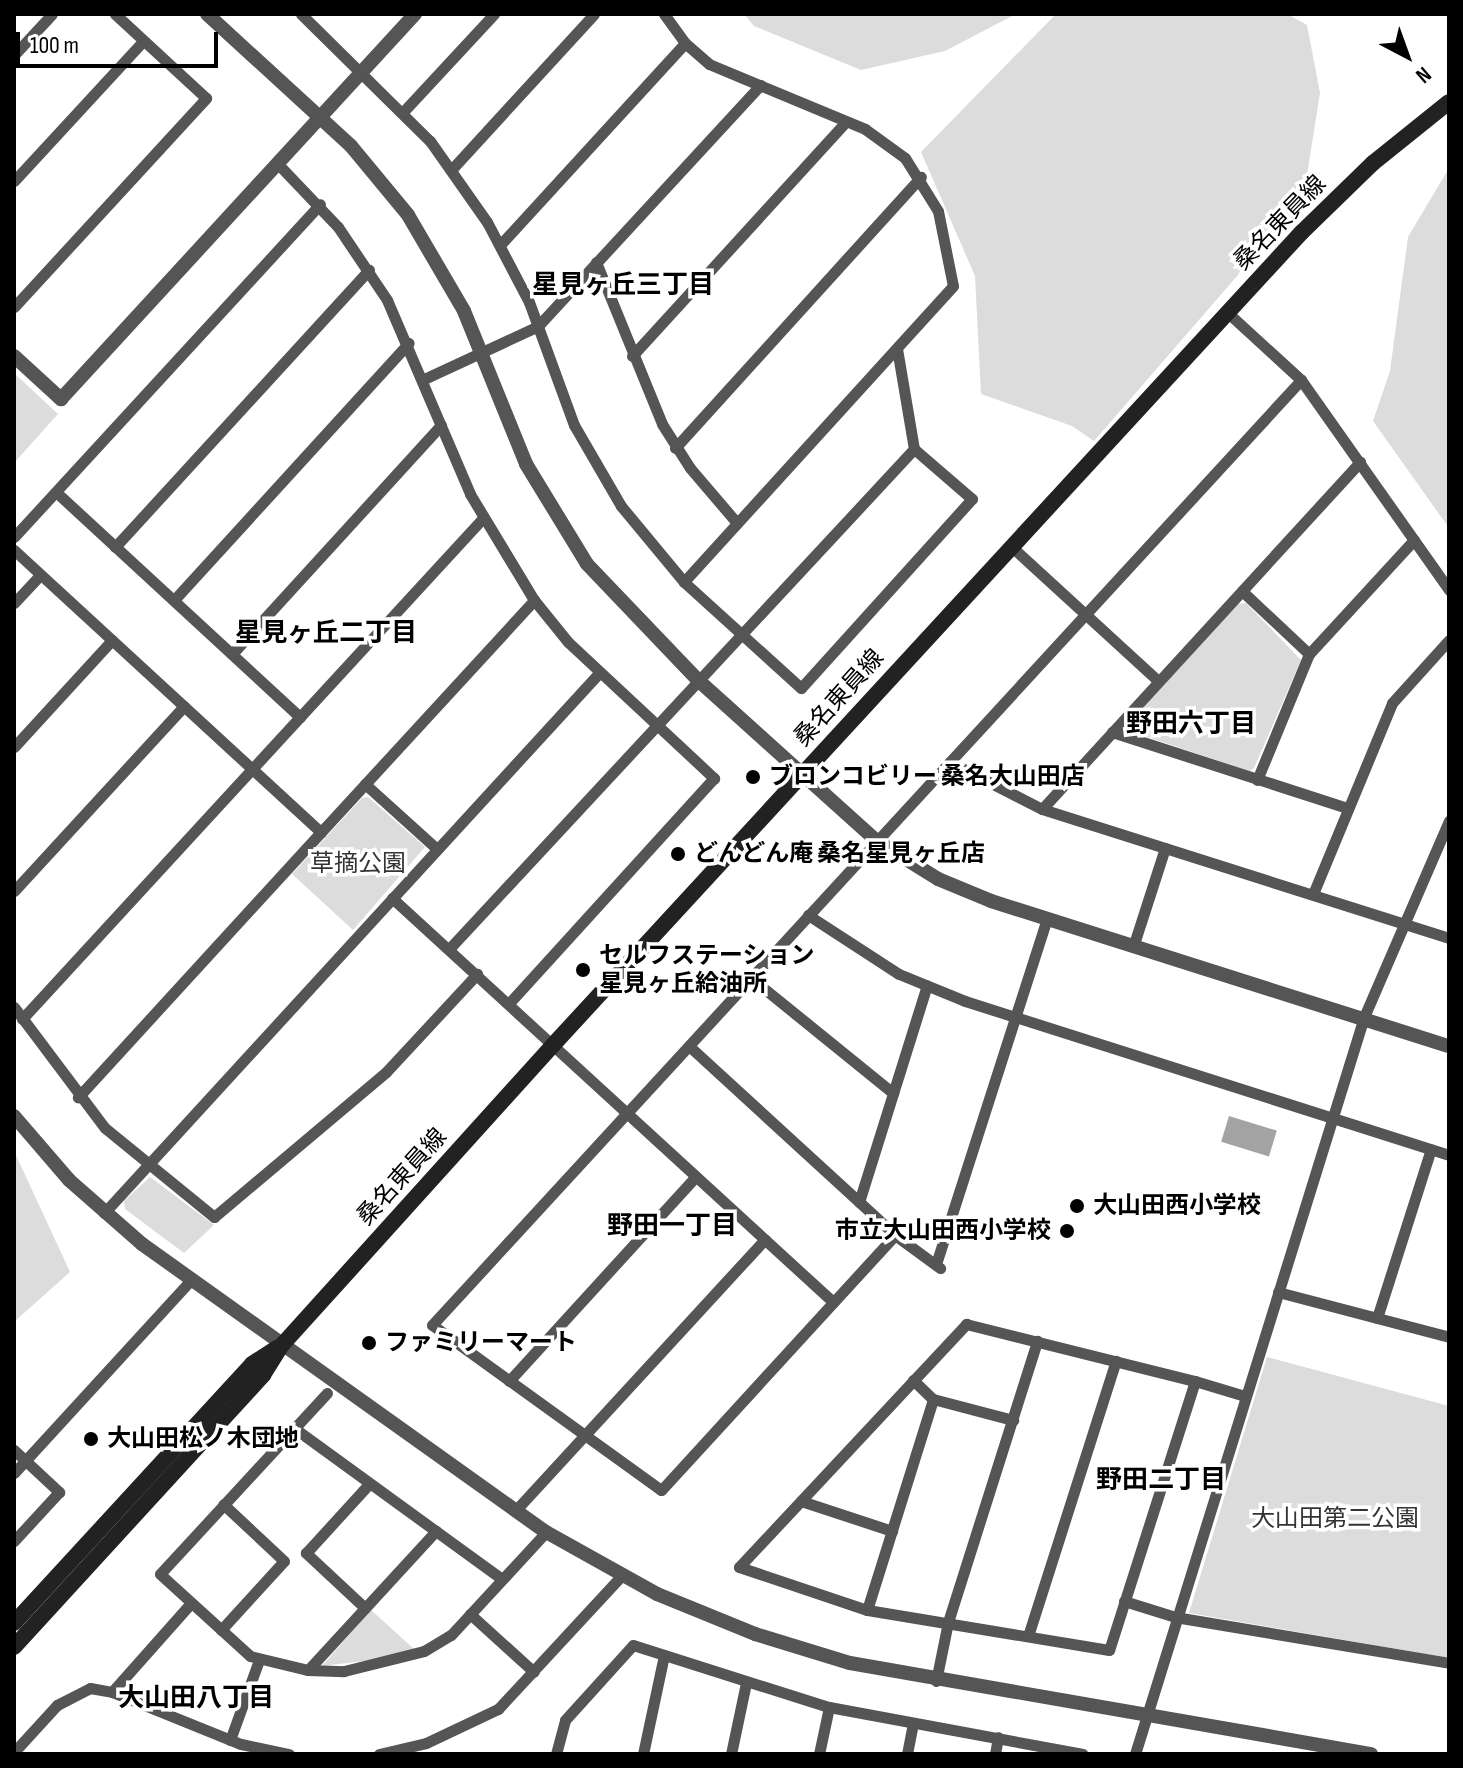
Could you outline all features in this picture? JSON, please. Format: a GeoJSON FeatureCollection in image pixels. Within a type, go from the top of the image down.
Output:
{"type":"FeatureCollection","features":[{"type":"Feature","properties":{"kind":"main road","name":"桑名東員線"},"geometry":{"type":"LineString","coordinates":[[14,1647],[263,1375],[282,1345],[553,1045],[1228,313],[1373,163],[1449,102]]}},
{"type":"Feature","properties":{"kind":"main road","name":"桑名東員線"},"geometry":{"type":"LineString","coordinates":[[14,1623],[252,1364],[282,1345]]}},
{"type":"Feature","properties":{"kind":"street"},"geometry":{"type":"LineString","coordinates":[[14,55],[52,14]]}},
{"type":"Feature","properties":{"kind":"street"},"geometry":{"type":"LineString","coordinates":[[14,307],[206,98],[115,14]]}},
{"type":"Feature","properties":{"kind":"street"},"geometry":{"type":"LineString","coordinates":[[207,14],[321,117],[408,215],[458,299],[526,464],[562,527],[616,599],[699,681],[877,841],[938,879],[1047,919],[1449,1046]]}},
{"type":"Feature","properties":{"kind":"street"},"geometry":{"type":"LineString","coordinates":[[301,14],[403,112],[452,169],[500,245],[538,326],[565,405],[596,466],[630,518],[684,582],[801,688],[972,499],[914,449],[897,349]]}},
{"type":"Feature","properties":{"kind":"street"},"geometry":{"type":"LineString","coordinates":[[14,356],[61,399],[415,14]]}},
{"type":"Feature","properties":{"kind":"street"},"geometry":{"type":"LineString","coordinates":[[403,112],[494,14]]}},
{"type":"Feature","properties":{"kind":"street"},"geometry":{"type":"LineString","coordinates":[[452,169],[594,14]]}},
{"type":"Feature","properties":{"kind":"street"},"geometry":{"type":"LineString","coordinates":[[664,14],[685,43],[709,64],[846,122],[891,147],[921,177],[944,228],[953,286],[684,582]]}},
{"type":"Feature","properties":{"kind":"street"},"geometry":{"type":"LineString","coordinates":[[14,181],[143,41]]}},
{"type":"Feature","properties":{"kind":"street"},"geometry":{"type":"LineString","coordinates":[[500,245],[685,43]]}},
{"type":"Feature","properties":{"kind":"street"},"geometry":{"type":"LineString","coordinates":[[424,379],[538,326],[760,85]]}},
{"type":"Feature","properties":{"kind":"street"},"geometry":{"type":"LineString","coordinates":[[632,356],[846,122]]}},
{"type":"Feature","properties":{"kind":"street"},"geometry":{"type":"LineString","coordinates":[[278,164],[320,204],[369,270],[409,343],[441,425],[483,518],[534,600],[599,673],[714,778],[509,1003]]}},
{"type":"Feature","properties":{"kind":"street"},"geometry":{"type":"LineString","coordinates":[[675,448],[921,177]]}},
{"type":"Feature","properties":{"kind":"street"},"geometry":{"type":"LineString","coordinates":[[14,537],[320,204]]}},
{"type":"Feature","properties":{"kind":"street"},"geometry":{"type":"LineString","coordinates":[[596,262],[632,356],[675,448],[737,523]]}},
{"type":"Feature","properties":{"kind":"street"},"geometry":{"type":"LineString","coordinates":[[115,547],[369,270]]}},
{"type":"Feature","properties":{"kind":"street"},"geometry":{"type":"LineString","coordinates":[[1228,313],[1301,380],[1449,590]]}},
{"type":"Feature","properties":{"kind":"street"},"geometry":{"type":"LineString","coordinates":[[174,600],[409,343]]}},
{"type":"Feature","properties":{"kind":"street"},"geometry":{"type":"LineString","coordinates":[[895,1235],[661,1490],[432,1325],[1301,380]]}},
{"type":"Feature","properties":{"kind":"street"},"geometry":{"type":"LineString","coordinates":[[232,654],[441,425]]}},
{"type":"Feature","properties":{"kind":"street"},"geometry":{"type":"LineString","coordinates":[[449,949],[914,449]]}},
{"type":"Feature","properties":{"kind":"street"},"geometry":{"type":"LineString","coordinates":[[1042,809],[1360,462]]}},
{"type":"Feature","properties":{"kind":"street"},"geometry":{"type":"LineString","coordinates":[[56,492],[300,717]]}},
{"type":"Feature","properties":{"kind":"street"},"geometry":{"type":"LineString","coordinates":[[22,1019],[483,518]]}},
{"type":"Feature","properties":{"kind":"street"},"geometry":{"type":"LineString","coordinates":[[1257,780],[1309,654],[1414,540]]}},
{"type":"Feature","properties":{"kind":"street"},"geometry":{"type":"LineString","coordinates":[[1012,547],[1158,681]]}},
{"type":"Feature","properties":{"kind":"street"},"geometry":{"type":"LineString","coordinates":[[14,550],[321,832]]}},
{"type":"Feature","properties":{"kind":"street"},"geometry":{"type":"LineString","coordinates":[[14,603],[40,575]]}},
{"type":"Feature","properties":{"kind":"street"},"geometry":{"type":"LineString","coordinates":[[1242,591],[1309,654]]}},
{"type":"Feature","properties":{"kind":"street"},"geometry":{"type":"LineString","coordinates":[[78,1097],[534,600]]}},
{"type":"Feature","properties":{"kind":"street"},"geometry":{"type":"LineString","coordinates":[[14,747],[112,640]]}},
{"type":"Feature","properties":{"kind":"street"},"geometry":{"type":"LineString","coordinates":[[1313,894],[1392,703],[1449,640]]}},
{"type":"Feature","properties":{"kind":"street"},"geometry":{"type":"LineString","coordinates":[[104,1213],[599,673]]}},
{"type":"Feature","properties":{"kind":"street"},"geometry":{"type":"LineString","coordinates":[[14,891],[184,706]]}},
{"type":"Feature","properties":{"kind":"street"},"geometry":{"type":"LineString","coordinates":[[1112,732],[1348,808]]}},
{"type":"Feature","properties":{"kind":"street"},"geometry":{"type":"LineString","coordinates":[[950,762],[1042,809],[1449,938]]}},
{"type":"Feature","properties":{"kind":"street"},"geometry":{"type":"LineString","coordinates":[[365,784],[437,849]]}},
{"type":"Feature","properties":{"kind":"street"},"geometry":{"type":"LineString","coordinates":[[1135,1754],[1143,1715],[1364,1017],[1449,821]]}},
{"type":"Feature","properties":{"kind":"street"},"geometry":{"type":"LineString","coordinates":[[1133,947],[1165,848]]}},
{"type":"Feature","properties":{"kind":"street"},"geometry":{"type":"LineString","coordinates":[[392,898],[833,1302]]}},
{"type":"Feature","properties":{"kind":"street"},"geometry":{"type":"LineString","coordinates":[[808,915],[899,974],[1015,1018],[1449,1155]]}},
{"type":"Feature","properties":{"kind":"street"},"geometry":{"type":"LineString","coordinates":[[689,1046],[895,1235],[938,1266],[1047,919]]}},
{"type":"Feature","properties":{"kind":"street"},"geometry":{"type":"LineString","coordinates":[[14,1007],[78,1097],[146,1167],[214,1217],[386,1072],[477,974]]}},
{"type":"Feature","properties":{"kind":"street"},"geometry":{"type":"LineString","coordinates":[[751,978],[893,1093]]}},
{"type":"Feature","properties":{"kind":"street"},"geometry":{"type":"LineString","coordinates":[[859,1202],[927,985]]}},
{"type":"Feature","properties":{"kind":"street"},"geometry":{"type":"LineString","coordinates":[[14,1116],[104,1213],[515,1511],[621,1576],[755,1634],[850,1663],[936,1681],[1371,1754]]}},
{"type":"Feature","properties":{"kind":"street"},"geometry":{"type":"LineString","coordinates":[[1377,1318],[1431,1149]]}},
{"type":"Feature","properties":{"kind":"street"},"geometry":{"type":"LineString","coordinates":[[509,1381],[696,1176]]}},
{"type":"Feature","properties":{"kind":"street"},"geometry":{"type":"LineString","coordinates":[[515,1511],[765,1239]]}},
{"type":"Feature","properties":{"kind":"street"},"geometry":{"type":"LineString","coordinates":[[14,1473],[192,1279]]}},
{"type":"Feature","properties":{"kind":"street"},"geometry":{"type":"LineString","coordinates":[[1278,1292],[1449,1337]]}},
{"type":"Feature","properties":{"kind":"street"},"geometry":{"type":"LineString","coordinates":[[1195,1381],[1109,1650],[867,1610],[739,1567],[966,1324],[1195,1381],[1245,1396]]}},
{"type":"Feature","properties":{"kind":"street"},"geometry":{"type":"LineString","coordinates":[[936,1681],[948,1622],[1037,1341]]}},
{"type":"Feature","properties":{"kind":"street"},"geometry":{"type":"LineString","coordinates":[[1028,1636],[1116,1361]]}},
{"type":"Feature","properties":{"kind":"street"},"geometry":{"type":"LineString","coordinates":[[913,1380],[933,1399],[1013,1420]]}},
{"type":"Feature","properties":{"kind":"street"},"geometry":{"type":"LineString","coordinates":[[327,1393],[160,1574],[259,1660],[308,1670],[357,1670],[406,1658],[443,1641],[546,1532]]}},
{"type":"Feature","properties":{"kind":"street"},"geometry":{"type":"LineString","coordinates":[[867,1610],[933,1399]]}},
{"type":"Feature","properties":{"kind":"street"},"geometry":{"type":"LineString","coordinates":[[294,1428],[502,1579]]}},
{"type":"Feature","properties":{"kind":"street"},"geometry":{"type":"LineString","coordinates":[[14,1450],[59,1492],[14,1541]]}},
{"type":"Feature","properties":{"kind":"street"},"geometry":{"type":"LineString","coordinates":[[365,1608],[306,1553],[369,1484]]}},
{"type":"Feature","properties":{"kind":"street"},"geometry":{"type":"LineString","coordinates":[[801,1501],[892,1531]]}},
{"type":"Feature","properties":{"kind":"street"},"geometry":{"type":"LineString","coordinates":[[221,1630],[284,1561],[223,1504]]}},
{"type":"Feature","properties":{"kind":"street"},"geometry":{"type":"LineString","coordinates":[[308,1670],[436,1531]]}},
{"type":"Feature","properties":{"kind":"street"},"geometry":{"type":"LineString","coordinates":[[379,1754],[477,1722],[506,1702],[621,1576]]}},
{"type":"Feature","properties":{"kind":"street"},"geometry":{"type":"LineString","coordinates":[[1124,1601],[1175,1617],[1449,1663]]}},
{"type":"Feature","properties":{"kind":"street"},"geometry":{"type":"LineString","coordinates":[[112,1692],[191,1603]]}},
{"type":"Feature","properties":{"kind":"street"},"geometry":{"type":"LineString","coordinates":[[470,1614],[534,1672]]}},
{"type":"Feature","properties":{"kind":"street"},"geometry":{"type":"LineString","coordinates":[[556,1754],[565,1720],[633,1645],[829,1707],[1083,1754]]}},
{"type":"Feature","properties":{"kind":"street"},"geometry":{"type":"LineString","coordinates":[[643,1754],[664,1655]]}},
{"type":"Feature","properties":{"kind":"street"},"geometry":{"type":"LineString","coordinates":[[230,1740],[259,1660]]}},
{"type":"Feature","properties":{"kind":"street"},"geometry":{"type":"LineString","coordinates":[[731,1754],[746,1683]]}},
{"type":"Feature","properties":{"kind":"street"},"geometry":{"type":"LineString","coordinates":[[14,1752],[66,1697],[90,1688],[112,1692],[230,1740],[289,1754]]}},
{"type":"Feature","properties":{"kind":"street"},"geometry":{"type":"LineString","coordinates":[[819,1754],[829,1707]]}},
{"type":"Feature","properties":{"kind":"street"},"geometry":{"type":"LineString","coordinates":[[907,1754],[913,1724]]}},
{"type":"Feature","properties":{"kind":"street"},"geometry":{"type":"LineString","coordinates":[[995,1754],[998,1737]]}},
{"type":"Feature","properties":{"kind":"green space"},"geometry":{"type":"Polygon","coordinates":[[[744,14],[1016,14],[945,51],[861,70],[754,26],[744,14]]]}},
{"type":"Feature","properties":{"kind":"green space"},"geometry":{"type":"Polygon","coordinates":[[[1056,14],[1287,14],[1307,25],[1320,93],[1303,200],[1094,441],[1072,426],[981,394],[975,276],[921,152],[1056,14]]]}},
{"type":"Feature","properties":{"kind":"green space"},"geometry":{"type":"Polygon","coordinates":[[[1449,168],[1449,528],[1373,421],[1390,371],[1408,237],[1449,168]]]}},
{"type":"Feature","properties":{"kind":"green space"},"geometry":{"type":"Polygon","coordinates":[[[14,373],[58,414],[14,463],[14,373]]]}},
{"type":"Feature","properties":{"kind":"green space"},"geometry":{"type":"Polygon","coordinates":[[[1246,603],[1301,660],[1254,768],[1250,771],[1129,731],[1126,727],[1237,604],[1246,603]]]}},
{"type":"Feature","properties":{"kind":"green space","name":"草摘公園"},"geometry":{"type":"Polygon","coordinates":[[[368,797],[425,847],[353,930],[292,874],[362,798],[368,797]]]}},
{"type":"Feature","properties":{"kind":"green space"},"geometry":{"type":"Polygon","coordinates":[[[14,1151],[70,1272],[14,1322],[14,1151]]]}},
{"type":"Feature","properties":{"kind":"green space"},"geometry":{"type":"Polygon","coordinates":[[[150,1177],[214,1225],[184,1253],[125,1209],[124,1201],[150,1177]]]}},
{"type":"Feature","properties":{"kind":"green space","name":"大山田第二公園"},"geometry":{"type":"Polygon","coordinates":[[[1267,1357],[1449,1406],[1449,1658],[1189,1613],[1267,1357]]]}},
{"type":"Feature","properties":{"kind":"green space"},"geometry":{"type":"Polygon","coordinates":[[[371,1610],[414,1649],[396,1657],[322,1666],[371,1610]]]}},
{"type":"Feature","properties":{"kind":"shaded area"},"geometry":{"type":"Polygon","coordinates":[[[1229,1116],[1277,1131],[1269,1156],[1221,1142],[1229,1116]]]}},
{"type":"Feature","properties":{"kind":"place","name":"ブロンコビリー 桑名大山田店"},"geometry":{"type":"Point","coordinates":[753,777]}},
{"type":"Feature","properties":{"kind":"place","name":"どんどん庵 桑名星見ヶ丘店"},"geometry":{"type":"Point","coordinates":[678,854]}},
{"type":"Feature","properties":{"kind":"place","name":"セルフステーション 星見ヶ丘給油所"},"geometry":{"type":"Point","coordinates":[583,970]}},
{"type":"Feature","properties":{"kind":"place","name":"大山田西小学校"},"geometry":{"type":"Point","coordinates":[1077,1206]}},
{"type":"Feature","properties":{"kind":"place","name":"市立大山田西小学校"},"geometry":{"type":"Point","coordinates":[1067,1231]}},
{"type":"Feature","properties":{"kind":"place","name":"ファミリーマート"},"geometry":{"type":"Point","coordinates":[369,1343]}},
{"type":"Feature","properties":{"kind":"place","name":"大山田松ノ木団地"},"geometry":{"type":"Point","coordinates":[91,1439]}},
{"type":"Feature","properties":{"kind":"district","name":"星見ヶ丘三丁目"},"geometry":{"type":"Point","coordinates":[623,286]}},
{"type":"Feature","properties":{"kind":"district","name":"星見ヶ丘二丁目"},"geometry":{"type":"Point","coordinates":[326,634]}},
{"type":"Feature","properties":{"kind":"district","name":"野田六丁目"},"geometry":{"type":"Point","coordinates":[1191,725]}},
{"type":"Feature","properties":{"kind":"district","name":"野田一丁目"},"geometry":{"type":"Point","coordinates":[672,1227]}},
{"type":"Feature","properties":{"kind":"district","name":"野田二丁目"},"geometry":{"type":"Point","coordinates":[1161,1481]}},
{"type":"Feature","properties":{"kind":"district","name":"大山田八丁目"},"geometry":{"type":"Point","coordinates":[196,1699]}}]}
